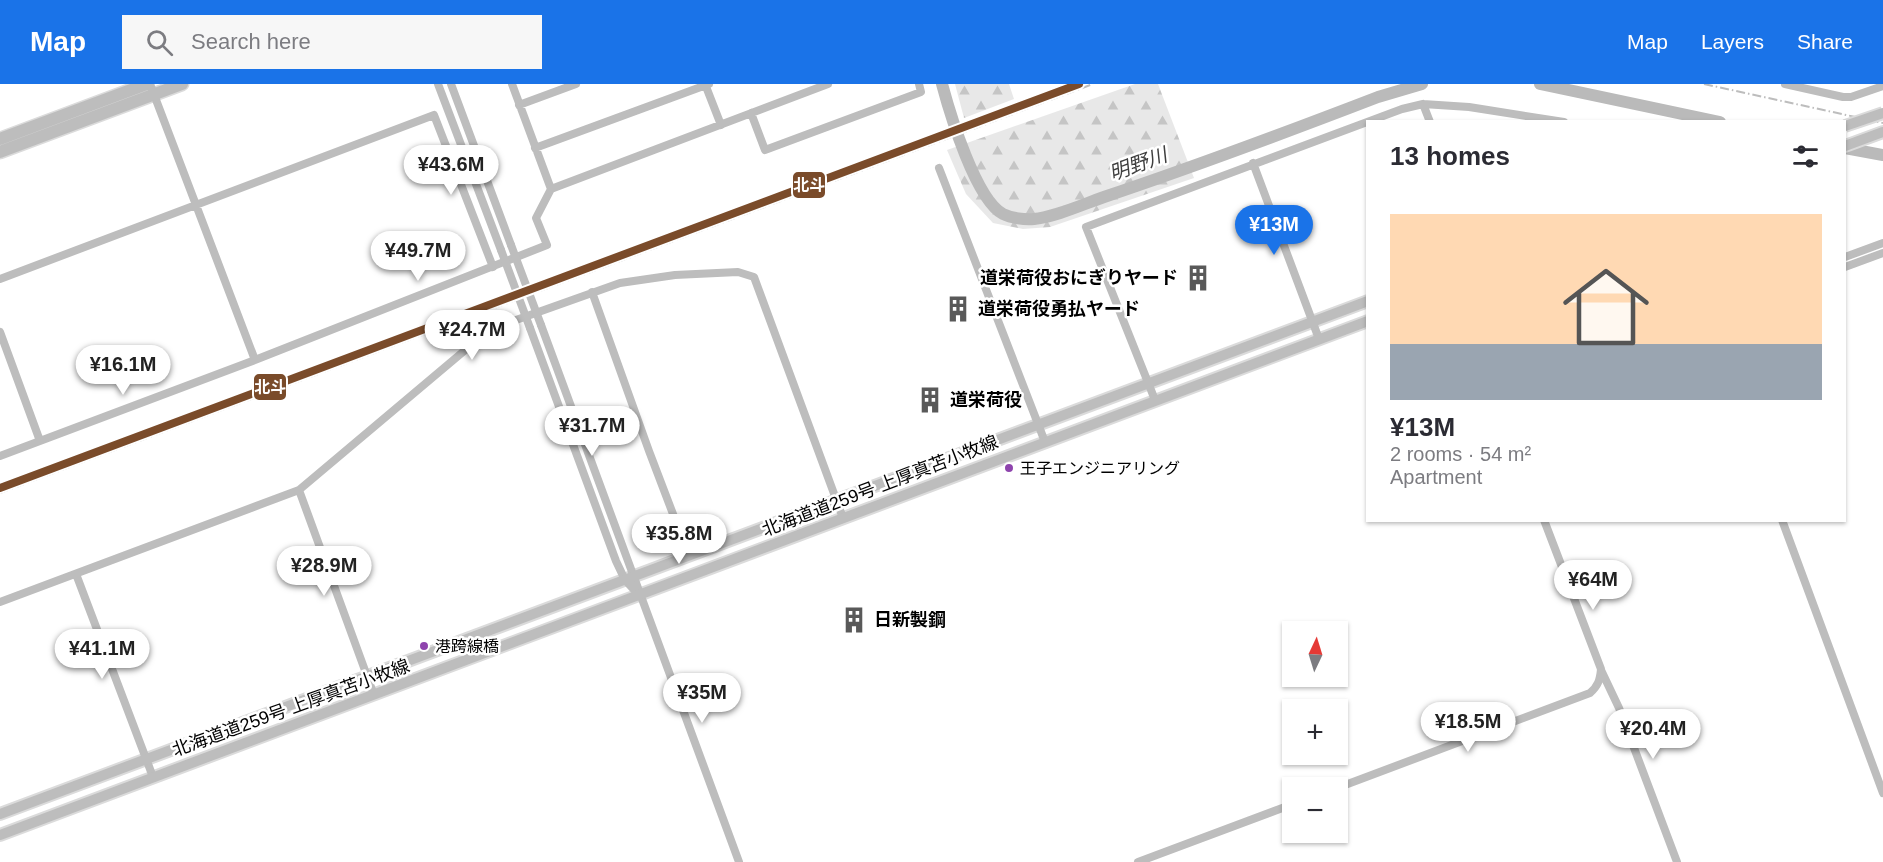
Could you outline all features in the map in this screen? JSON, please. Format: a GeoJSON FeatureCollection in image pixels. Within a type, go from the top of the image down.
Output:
{"type":"FeatureCollection","features":[{"type":"Feature","properties":{"kind":"highway"},"geometry":{"type":"LineString","coordinates":[[0,139],[150,88],[182,84]]}},
{"type":"Feature","properties":{"kind":"highway"},"geometry":{"type":"LineString","coordinates":[[0,152],[150,88]]}},
{"type":"Feature","properties":{"kind":"main road"},"geometry":{"type":"LineString","coordinates":[[1846,126],[1883,112]]}},
{"type":"Feature","properties":{"kind":"main road"},"geometry":{"type":"LineString","coordinates":[[1846,146],[1883,132]]}},
{"type":"Feature","properties":{"kind":"main road","name":"北海道道259号 上厚真苫小牧線"},"geometry":{"type":"LineString","coordinates":[[0,814],[1366,302]]}},
{"type":"Feature","properties":{"kind":"main road","name":"北海道道259号 上厚真苫小牧線"},"geometry":{"type":"LineString","coordinates":[[0,835],[1366,322]]}},
{"type":"Feature","properties":{"kind":"street"},"geometry":{"type":"LineString","coordinates":[[438,84],[530,328],[630,578],[639,595],[739,862]]}},
{"type":"Feature","properties":{"kind":"street"},"geometry":{"type":"LineString","coordinates":[[451,84],[541,325],[630,578]]}},
{"type":"Feature","properties":{"kind":"street"},"geometry":{"type":"LineString","coordinates":[[512,84],[551,189]]}},
{"type":"Feature","properties":{"kind":"street"},"geometry":{"type":"LineString","coordinates":[[519,105],[576,84]]}},
{"type":"Feature","properties":{"kind":"street"},"geometry":{"type":"LineString","coordinates":[[535,148],[707,84],[721,125]]}},
{"type":"Feature","properties":{"kind":"street"},"geometry":{"type":"LineString","coordinates":[[0,456],[255,360],[547,245],[536,218],[551,189],[828,84]]}},
{"type":"Feature","properties":{"kind":"street"},"geometry":{"type":"LineString","coordinates":[[751,113],[765,150],[921,92],[918,84]]}},
{"type":"Feature","properties":{"kind":"street"},"geometry":{"type":"LineString","coordinates":[[1785,84],[1851,97],[1883,86]]}},
{"type":"Feature","properties":{"kind":"street"},"geometry":{"type":"LineString","coordinates":[[150,88],[255,360]]}},
{"type":"Feature","properties":{"kind":"street"},"geometry":{"type":"LineString","coordinates":[[1423,104],[1429,120]]}},
{"type":"Feature","properties":{"kind":"street"},"geometry":{"type":"LineString","coordinates":[[1372,120],[1423,104],[1469,107],[1551,120]]}},
{"type":"Feature","properties":{"kind":"street"},"geometry":{"type":"LineString","coordinates":[[0,279],[434,115],[493,267]]}},
{"type":"Feature","properties":{"kind":"street"},"geometry":{"type":"LineString","coordinates":[[1155,400],[1086,227],[1366,122]]}},
{"type":"Feature","properties":{"kind":"street"},"geometry":{"type":"LineString","coordinates":[[1253,163],[1319,339]]}},
{"type":"Feature","properties":{"kind":"street"},"geometry":{"type":"LineString","coordinates":[[939,168],[1045,442]]}},
{"type":"Feature","properties":{"kind":"street"},"geometry":{"type":"LineString","coordinates":[[1846,257],[1883,243]]}},
{"type":"Feature","properties":{"kind":"street"},"geometry":{"type":"LineString","coordinates":[[1846,267],[1883,253]]}},
{"type":"Feature","properties":{"kind":"street"},"geometry":{"type":"LineString","coordinates":[[0,602],[299,490],[470,346],[493,330],[620,283],[675,275],[738,272],[754,277],[843,518]]}},
{"type":"Feature","properties":{"kind":"street"},"geometry":{"type":"LineString","coordinates":[[592,292],[689,556]]}},
{"type":"Feature","properties":{"kind":"street"},"geometry":{"type":"LineString","coordinates":[[0,332],[40,441]]}},
{"type":"Feature","properties":{"kind":"street"},"geometry":{"type":"LineString","coordinates":[[299,490],[374,695]]}},
{"type":"Feature","properties":{"kind":"street"},"geometry":{"type":"LineString","coordinates":[[1545,522],[1677,862]]}},
{"type":"Feature","properties":{"kind":"street"},"geometry":{"type":"LineString","coordinates":[[1783,522],[1883,793]]}},
{"type":"Feature","properties":{"kind":"street"},"geometry":{"type":"LineString","coordinates":[[76,574],[153,777]]}},
{"type":"Feature","properties":{"kind":"street"},"geometry":{"type":"LineString","coordinates":[[1348,784],[1590,693],[1599,683],[1601,669]]}},
{"type":"Feature","properties":{"kind":"street"},"geometry":{"type":"LineString","coordinates":[[1138,862],[1282,808]]}},
{"type":"Feature","properties":{"kind":"green space"},"geometry":{"type":"Polygon","coordinates":[[[955,84],[1009,84],[1014,99],[964,118],[955,84]]]}},
{"type":"Feature","properties":{"kind":"green space"},"geometry":{"type":"Polygon","coordinates":[[[1135,84],[1158,84],[1194,178],[1050,227],[1023,229],[993,223],[966,194],[947,150],[1135,84]]]}},
{"type":"Feature","properties":{"kind":"waterway","name":"明野川"},"geometry":{"type":"LineString","coordinates":[[942,84],[965,155],[983,192],[993,206],[1003,214],[1022,219],[1043,218],[1069,210],[1378,97],[1422,84]]}},
{"type":"Feature","properties":{"kind":"waterway","name":"明野川"},"geometry":{"type":"LineString","coordinates":[[1540,84],[1711,120]]}},
{"type":"Feature","properties":{"kind":"waterway","name":"明野川"},"geometry":{"type":"LineString","coordinates":[[1846,148],[1883,155]]}},
{"type":"Feature","properties":{"kind":"railway"},"geometry":{"type":"LineString","coordinates":[[0,493],[1093,84]]}},
{"type":"Feature","properties":{"kind":"railway"},"geometry":{"type":"LineString","coordinates":[[1704,84],[1883,123]]}},
{"type":"Feature","properties":{"kind":"transit line","name":"北斗"},"geometry":{"type":"LineString","coordinates":[[0,488],[1079,84]]}},
{"type":"Feature","properties":{"kind":"place","name":"道栄荷役おにぎりヤード"},"geometry":{"type":"Point","coordinates":[1198,278]}},
{"type":"Feature","properties":{"kind":"place","name":"道栄荷役勇払ヤード"},"geometry":{"type":"Point","coordinates":[958,309]}},
{"type":"Feature","properties":{"kind":"place","name":"道栄荷役"},"geometry":{"type":"Point","coordinates":[930,400]}},
{"type":"Feature","properties":{"kind":"place","name":"王子エンジニアリング"},"geometry":{"type":"Point","coordinates":[1009,468]}},
{"type":"Feature","properties":{"kind":"place","name":"日新製鋼"},"geometry":{"type":"Point","coordinates":[854,620]}},
{"type":"Feature","properties":{"kind":"place","name":"港跨線橋"},"geometry":{"type":"Point","coordinates":[424,646]}}]}
